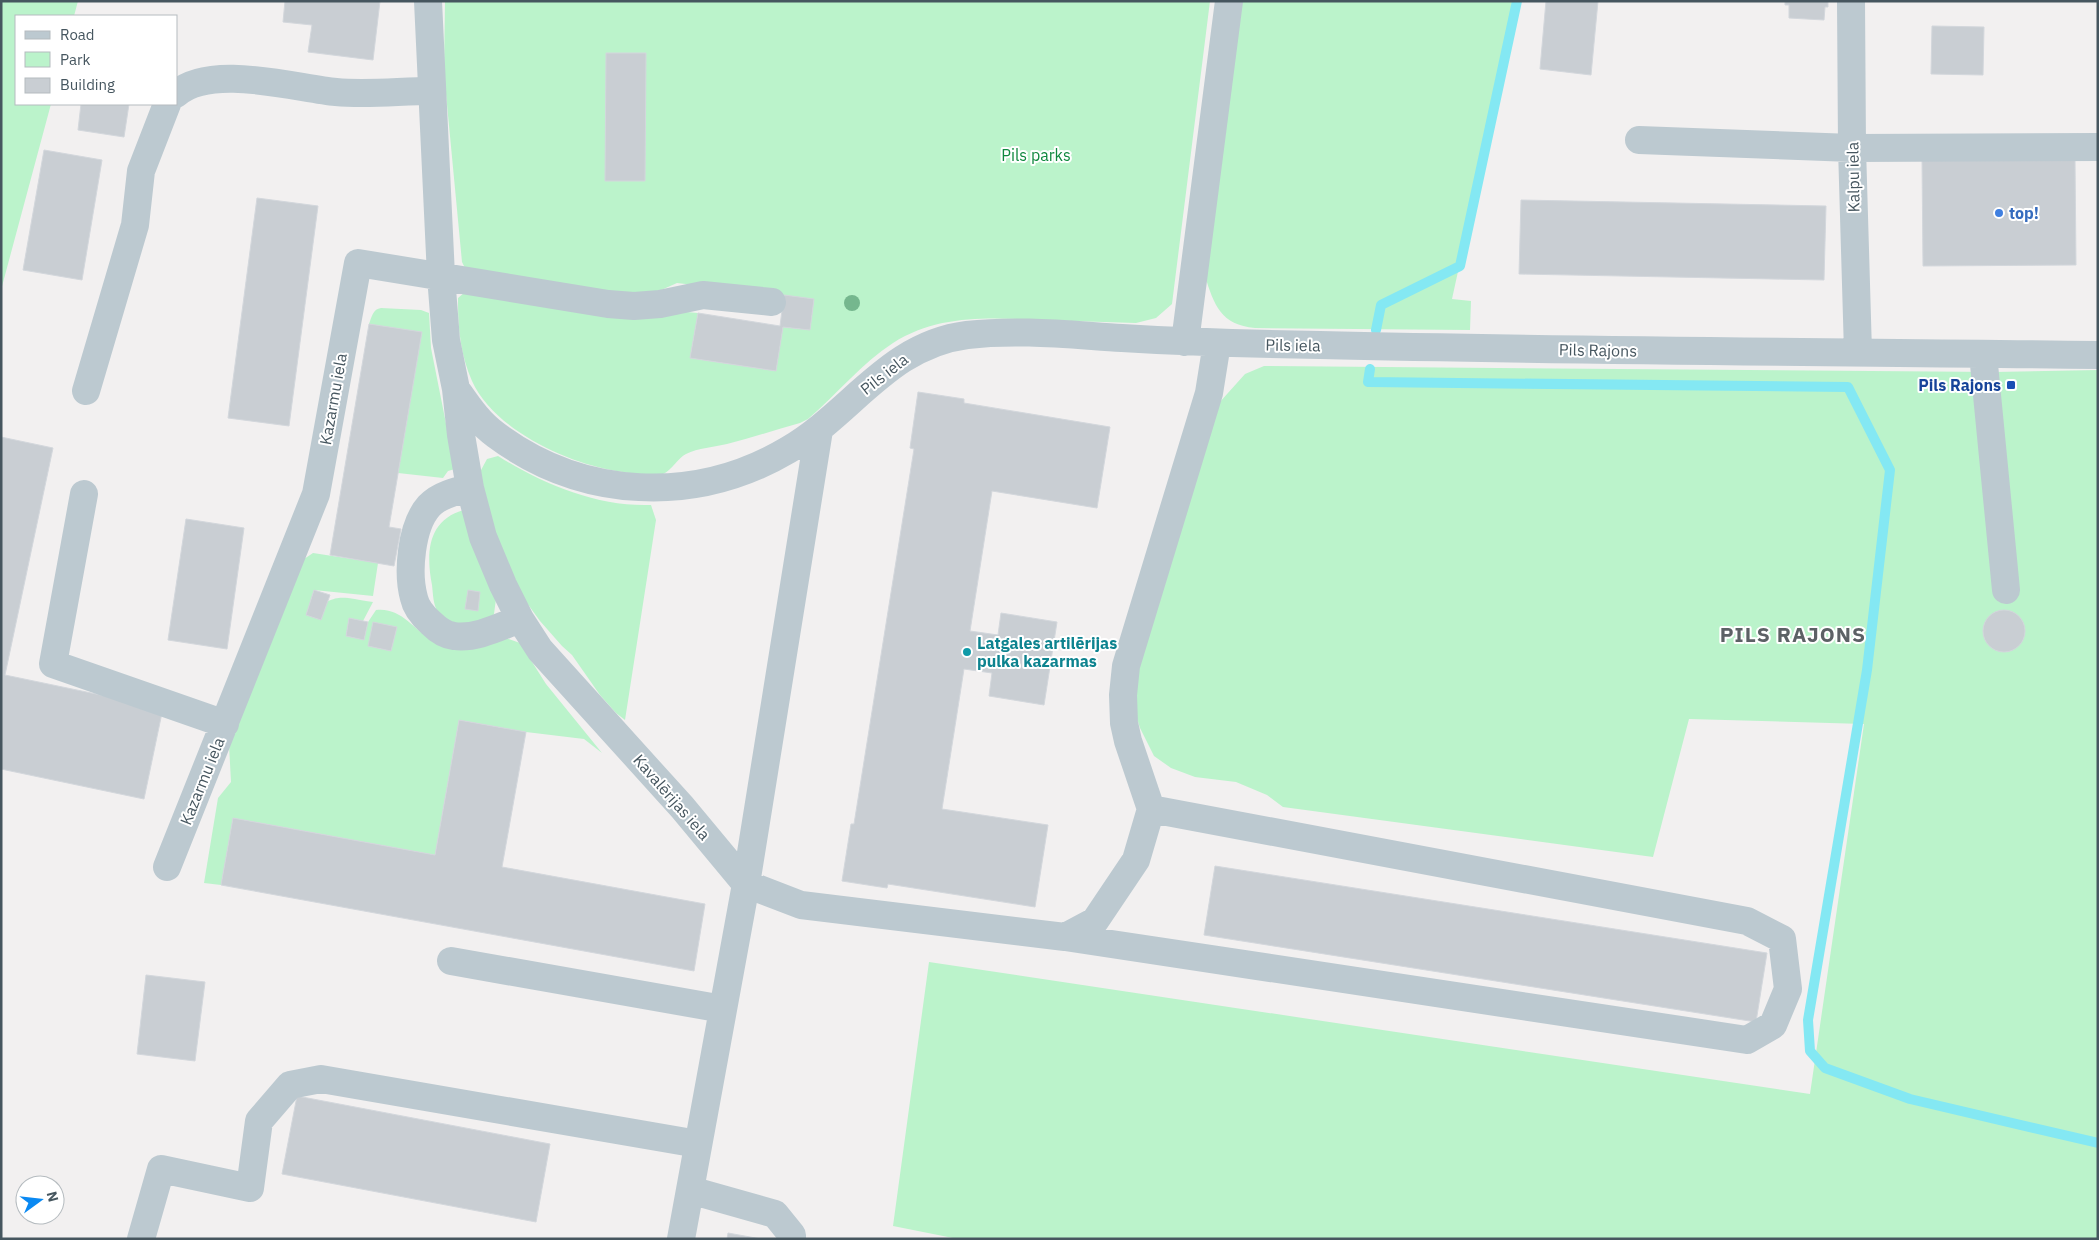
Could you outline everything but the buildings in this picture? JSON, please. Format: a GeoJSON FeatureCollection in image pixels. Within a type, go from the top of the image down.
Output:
{"type":"FeatureCollection","features":[{"type":"Feature","properties":{"kind":"street"},"geometry":{"type":"LineString","coordinates":[[428,1],[441,276],[608,304],[660,304],[703,295],[772,302]]}},
{"type":"Feature","properties":{"kind":"street"},"geometry":{"type":"LineString","coordinates":[[1185,342],[1229,1]]}},
{"type":"Feature","properties":{"kind":"street","name":"Kalpu iela"},"geometry":{"type":"LineString","coordinates":[[1851,1],[1852,148],[1858,352]]}},
{"type":"Feature","properties":{"kind":"street"},"geometry":{"type":"LineString","coordinates":[[178,92],[199,83],[219,79],[240,79],[338,93],[432,91]]}},
{"type":"Feature","properties":{"kind":"street"},"geometry":{"type":"LineString","coordinates":[[86,391],[135,225],[141,172],[166,105]]}},
{"type":"Feature","properties":{"kind":"street"},"geometry":{"type":"LineString","coordinates":[[1639,140],[1852,148],[2098,147]]}},
{"type":"Feature","properties":{"kind":"street","name":"Kazarmu iela"},"geometry":{"type":"LineString","coordinates":[[167,867],[316,494],[358,263],[441,276]]}},
{"type":"Feature","properties":{"kind":"street","name":"Kavalērijas iela"},"geometry":{"type":"LineString","coordinates":[[441,276],[446,340],[456,389],[470,488],[483,537],[503,585],[520,619],[540,650],[682,807],[746,884]]}},
{"type":"Feature","properties":{"kind":"street","name":"Pils iela"},"geometry":{"type":"LineString","coordinates":[[456,389],[474,414],[494,434],[522,452],[560,470],[619,487],[662,488],[694,485],[722,478],[755,467],[787,451],[819,430],[884,371],[905,356],[934,343],[964,335],[1000,333],[1046,334],[1217,344],[1457,348]]}},
{"type":"Feature","properties":{"kind":"street"},"geometry":{"type":"LineString","coordinates":[[1066,937],[1095,921],[1136,860],[1152,809],[1128,741],[1124,722],[1123,695],[1126,666],[1209,393],[1217,344]]}},
{"type":"Feature","properties":{"kind":"street","name":"Pils Rajons"},"geometry":{"type":"LineString","coordinates":[[1457,348],[2098,355]]}},
{"type":"Feature","properties":{"kind":"street"},"geometry":{"type":"LineString","coordinates":[[1983,354],[2006,590]]}},
{"type":"Feature","properties":{"kind":"street"},"geometry":{"type":"LineString","coordinates":[[681,1239],[746,884],[819,430]]}},
{"type":"Feature","properties":{"kind":"street"},"geometry":{"type":"LineString","coordinates":[[470,488],[443,496],[429,506],[418,522],[413,541],[411,584],[414,600],[422,615],[437,629],[452,636],[476,635],[520,619]]}},
{"type":"Feature","properties":{"kind":"street"},"geometry":{"type":"LineString","coordinates":[[84,494],[53,664],[225,724]]}},
{"type":"Feature","properties":{"kind":"street"},"geometry":{"type":"LineString","coordinates":[[746,884],[801,905],[1066,937],[1747,1040],[1773,1025],[1788,989],[1782,939],[1747,920],[1152,809]]}},
{"type":"Feature","properties":{"kind":"street"},"geometry":{"type":"LineString","coordinates":[[450,960],[722,1009]]}},
{"type":"Feature","properties":{"kind":"street"},"geometry":{"type":"LineString","coordinates":[[141,1239],[161,1169],[250,1188],[259,1122],[290,1085],[322,1078],[698,1144]]}},
{"type":"Feature","properties":{"kind":"street"},"geometry":{"type":"LineString","coordinates":[[690,1190],[775,1214],[792,1236],[792,1239]]}},
{"type":"Feature","properties":{"kind":"green space"},"geometry":{"type":"Polygon","coordinates":[[[1,1],[78,1],[74,15],[15,15],[15,105],[51,105],[1,290],[1,1]]]}},
{"type":"Feature","properties":{"kind":"green space","name":"Pils parks"},"geometry":{"type":"Polygon","coordinates":[[[445,1],[1210,1],[1172,304],[1156,318],[1136,323],[1002,319],[946,322],[910,334],[893,343],[860,369],[808,419],[745,439],[691,452],[683,456],[663,474],[645,475],[623,472],[592,466],[572,459],[531,440],[496,413],[482,398],[468,372],[461,343],[458,298],[464,293],[698,313],[690,358],[776,371],[783,327],[810,330],[814,299],[677,283],[659,291],[619,296],[465,268],[462,262],[444,73],[445,1]]]}},
{"type":"Feature","properties":{"kind":"green space"},"geometry":{"type":"Polygon","coordinates":[[[1241,1],[1517,1],[1452,299],[1471,301],[1470,330],[1255,328],[1234,323],[1221,312],[1212,296],[1205,276],[1241,1]]]}},
{"type":"Feature","properties":{"kind":"green space"},"geometry":{"type":"Polygon","coordinates":[[[381,308],[421,310],[429,313],[431,348],[455,469],[448,471],[443,478],[398,473],[421,333],[369,324],[374,311],[381,308]]]}},
{"type":"Feature","properties":{"kind":"green space"},"geometry":{"type":"Polygon","coordinates":[[[1264,366],[1994,372],[2098,370],[2098,1239],[958,1239],[893,1226],[929,962],[1810,1094],[1864,724],[1689,719],[1653,857],[1283,807],[1267,795],[1236,782],[1195,777],[1171,768],[1154,756],[1140,728],[1135,712],[1139,663],[1219,403],[1245,374],[1264,366]]]}},
{"type":"Feature","properties":{"kind":"green space"},"geometry":{"type":"Polygon","coordinates":[[[498,456],[533,476],[571,492],[611,502],[651,505],[656,520],[625,720],[600,695],[572,655],[540,621],[519,592],[497,544],[480,472],[487,459],[498,456]]]}},
{"type":"Feature","properties":{"kind":"green space"},"geometry":{"type":"Polygon","coordinates":[[[464,510],[496,599],[494,614],[489,622],[455,627],[441,616],[435,606],[429,562],[432,540],[436,530],[452,515],[464,510]]]}},
{"type":"Feature","properties":{"kind":"green space"},"geometry":{"type":"Polygon","coordinates":[[[313,553],[378,563],[373,596],[314,590],[306,615],[325,603],[338,598],[373,602],[363,621],[349,618],[346,636],[364,640],[368,622],[376,610],[385,610],[400,615],[432,640],[503,637],[520,643],[546,684],[602,753],[584,739],[526,732],[459,720],[435,855],[233,818],[221,885],[204,883],[218,798],[231,782],[228,726],[298,563],[313,553]],[[397,627],[368,646],[391,651],[397,627]]]}},
{"type":"Feature","properties":{"kind":"waterway"},"geometry":{"type":"LineString","coordinates":[[1376,330],[1381,305],[1460,266],[1517,1]]}},
{"type":"Feature","properties":{"kind":"waterway"},"geometry":{"type":"LineString","coordinates":[[1370,369],[1368,382],[1848,387],[1890,470],[1867,670],[1808,1020],[1810,1051],[1825,1068],[1910,1099],[2098,1143]]}},
{"type":"Feature","properties":{"kind":"place","name":"top!"},"geometry":{"type":"Point","coordinates":[1999,213]}},
{"type":"Feature","properties":{"kind":"place","name":"Pils Rajons"},"geometry":{"type":"Point","coordinates":[2011,385]}},
{"type":"Feature","properties":{"kind":"place","name":"Latgales artilērijas pulka kazarmas"},"geometry":{"type":"Point","coordinates":[967,652]}},
{"type":"Feature","properties":{"kind":"district","name":"PILS RAJONS"},"geometry":{"type":"Point","coordinates":[1793,635]}}]}
